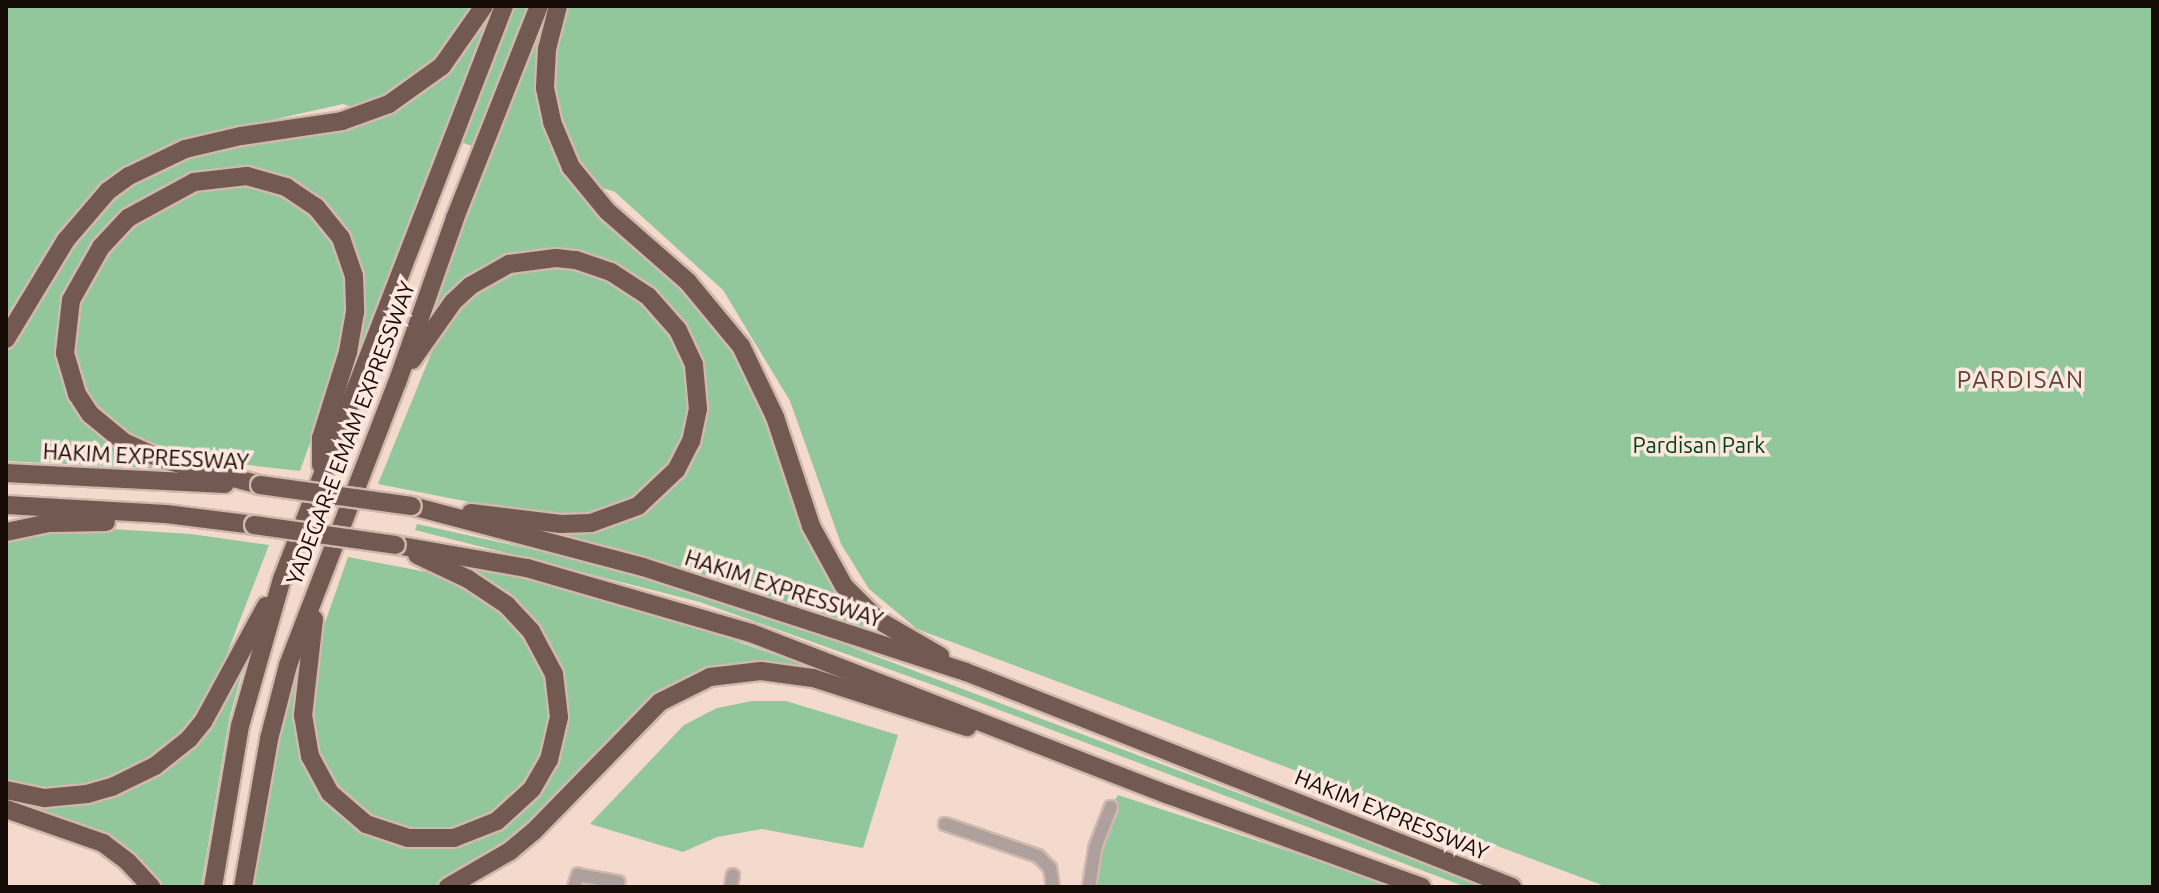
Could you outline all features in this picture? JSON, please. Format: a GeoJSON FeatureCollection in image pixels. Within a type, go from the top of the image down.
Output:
{"type":"FeatureCollection","features":[{"type":"Feature","properties":{"kind":"highway"},"geometry":{"type":"LineString","coordinates":[[6,339],[66,240],[108,191],[129,176],[155,161],[200,144],[342,121],[389,104],[442,66],[484,6]]}},
{"type":"Feature","properties":{"kind":"highway","name":"YADEGAR-E EMAM EXPRESSWAY"},"geometry":{"type":"LineString","coordinates":[[213,887],[240,726],[282,579],[504,6]]}},
{"type":"Feature","properties":{"kind":"highway","name":"YADEGAR-E EMAM EXPRESSWAY"},"geometry":{"type":"LineString","coordinates":[[243,887],[277,704],[455,218],[539,6]]}},
{"type":"Feature","properties":{"kind":"highway"},"geometry":{"type":"LineString","coordinates":[[558,6],[547,49],[545,88],[552,122],[571,167],[607,211],[688,282],[741,346],[775,417],[811,526],[844,586],[878,620],[966,672]]}},
{"type":"Feature","properties":{"kind":"highway"},"geometry":{"type":"LineString","coordinates":[[260,485],[161,459],[124,442],[84,404],[69,373],[65,353],[71,300],[87,266],[101,247],[128,218],[148,204],[194,182],[220,177],[266,180],[302,196],[332,224],[350,259],[355,312],[348,352],[321,438],[321,477]]}},
{"type":"Feature","properties":{"kind":"highway"},"geometry":{"type":"LineString","coordinates":[[397,383],[436,325],[470,286],[509,264],[556,258],[603,269],[648,296],[678,330],[697,380],[697,419],[685,455],[656,493],[627,512],[591,523],[561,524],[412,506]]}},
{"type":"Feature","properties":{"kind":"highway","name":"HAKIM EXPRESSWAY"},"geometry":{"type":"LineString","coordinates":[[6,473],[260,485],[412,506],[643,567],[966,672],[1512,887]]}},
{"type":"Feature","properties":{"kind":"highway"},"geometry":{"type":"LineString","coordinates":[[6,505],[166,514],[396,545],[527,568],[693,614],[893,686],[1169,795]]}},
{"type":"Feature","properties":{"kind":"highway"},"geometry":{"type":"LineString","coordinates":[[6,532],[49,523],[101,522],[166,514]]}},
{"type":"Feature","properties":{"kind":"highway"},"geometry":{"type":"LineString","coordinates":[[318,588],[303,715],[310,756],[330,793],[366,824],[408,838],[454,838],[497,821],[532,789],[549,760],[559,717],[550,662],[531,631],[495,596],[468,579],[396,545]]}},
{"type":"Feature","properties":{"kind":"highway"},"geometry":{"type":"LineString","coordinates":[[6,790],[45,798],[87,794],[134,778],[174,752],[213,706],[282,579]]}},
{"type":"Feature","properties":{"kind":"highway"},"geometry":{"type":"LineString","coordinates":[[448,887],[510,851],[534,831],[660,702],[686,686],[737,672],[786,673],[834,683],[1169,795],[1422,887]]}},
{"type":"Feature","properties":{"kind":"highway"},"geometry":{"type":"LineString","coordinates":[[6,809],[103,843],[128,862],[151,887]]}},
{"type":"Feature","properties":{"kind":"street"},"geometry":{"type":"LineString","coordinates":[[1089,887],[1095,848],[1111,807]]}},
{"type":"Feature","properties":{"kind":"street"},"geometry":{"type":"LineString","coordinates":[[945,824],[1038,856],[1050,868],[1053,887]]}},
{"type":"Feature","properties":{"kind":"street"},"geometry":{"type":"LineString","coordinates":[[576,881],[618,882]]}},
{"type":"Feature","properties":{"kind":"green space","name":"Pardisan Park"},"geometry":{"type":"Polygon","coordinates":[[[6,6],[2153,6],[2153,887],[1607,887],[917,629],[869,589],[841,544],[790,401],[723,290],[615,192],[570,177],[585,201],[693,301],[732,345],[761,401],[801,518],[823,567],[838,591],[885,635],[652,560],[506,523],[595,530],[617,524],[654,504],[681,476],[704,380],[631,275],[515,255],[422,335],[492,153],[444,136],[326,442],[360,280],[291,182],[182,181],[137,204],[91,249],[69,288],[59,327],[58,344],[90,424],[118,448],[165,469],[6,461],[6,351],[86,223],[126,186],[192,153],[378,115],[343,104],[191,138],[132,166],[106,184],[79,211],[6,329],[6,6]]]}},
{"type":"Feature","properties":{"kind":"green space"},"geometry":{"type":"Polygon","coordinates":[[[223,185],[245,185],[280,193],[316,217],[330,236],[347,278],[348,317],[334,375],[300,471],[180,457],[143,444],[110,424],[90,400],[76,372],[73,353],[75,311],[106,251],[154,209],[196,191],[223,185]]]}},
{"type":"Feature","properties":{"kind":"green space"},"geometry":{"type":"Polygon","coordinates":[[[545,265],[577,268],[606,278],[639,299],[680,350],[687,370],[691,400],[687,429],[668,467],[629,503],[586,518],[515,511],[378,484],[440,332],[470,295],[512,272],[545,265]]]}},
{"type":"Feature","properties":{"kind":"green space"},"geometry":{"type":"Polygon","coordinates":[[[417,524],[617,568],[726,603],[838,642],[1487,887],[1466,887],[936,686],[700,602],[415,530],[417,524]]]}},
{"type":"Feature","properties":{"kind":"green space"},"geometry":{"type":"Polygon","coordinates":[[[81,527],[191,534],[269,545],[209,700],[169,748],[130,773],[83,788],[56,790],[20,786],[6,781],[6,539],[25,533],[81,527]]]}},
{"type":"Feature","properties":{"kind":"green space"},"geometry":{"type":"Polygon","coordinates":[[[348,557],[442,575],[489,599],[523,632],[545,674],[551,713],[540,763],[523,788],[489,817],[450,831],[418,832],[372,818],[346,799],[321,765],[310,722],[320,637],[348,557]]]}},
{"type":"Feature","properties":{"kind":"green space"},"geometry":{"type":"Polygon","coordinates":[[[448,561],[556,585],[651,611],[891,696],[835,678],[694,675],[659,694],[509,844],[433,887],[254,887],[277,740],[303,653],[294,718],[303,761],[310,776],[320,792],[407,845],[450,846],[484,836],[512,820],[542,788],[556,660],[448,561]]]}},
{"type":"Feature","properties":{"kind":"green space"},"geometry":{"type":"Polygon","coordinates":[[[248,651],[229,720],[201,887],[160,887],[147,870],[6,803],[6,798],[17,801],[161,770],[248,651]]]}},
{"type":"Feature","properties":{"kind":"green space"},"geometry":{"type":"Polygon","coordinates":[[[752,701],[786,701],[898,735],[863,848],[762,829],[717,837],[683,852],[590,824],[684,725],[717,708],[752,701]]]}},
{"type":"Feature","properties":{"kind":"green space"},"geometry":{"type":"Polygon","coordinates":[[[1118,795],[1398,887],[1087,887],[1111,807],[1118,795]]]}},
{"type":"Feature","properties":{"kind":"district","name":"PARDISAN"},"geometry":{"type":"Point","coordinates":[2021,380]}}]}
